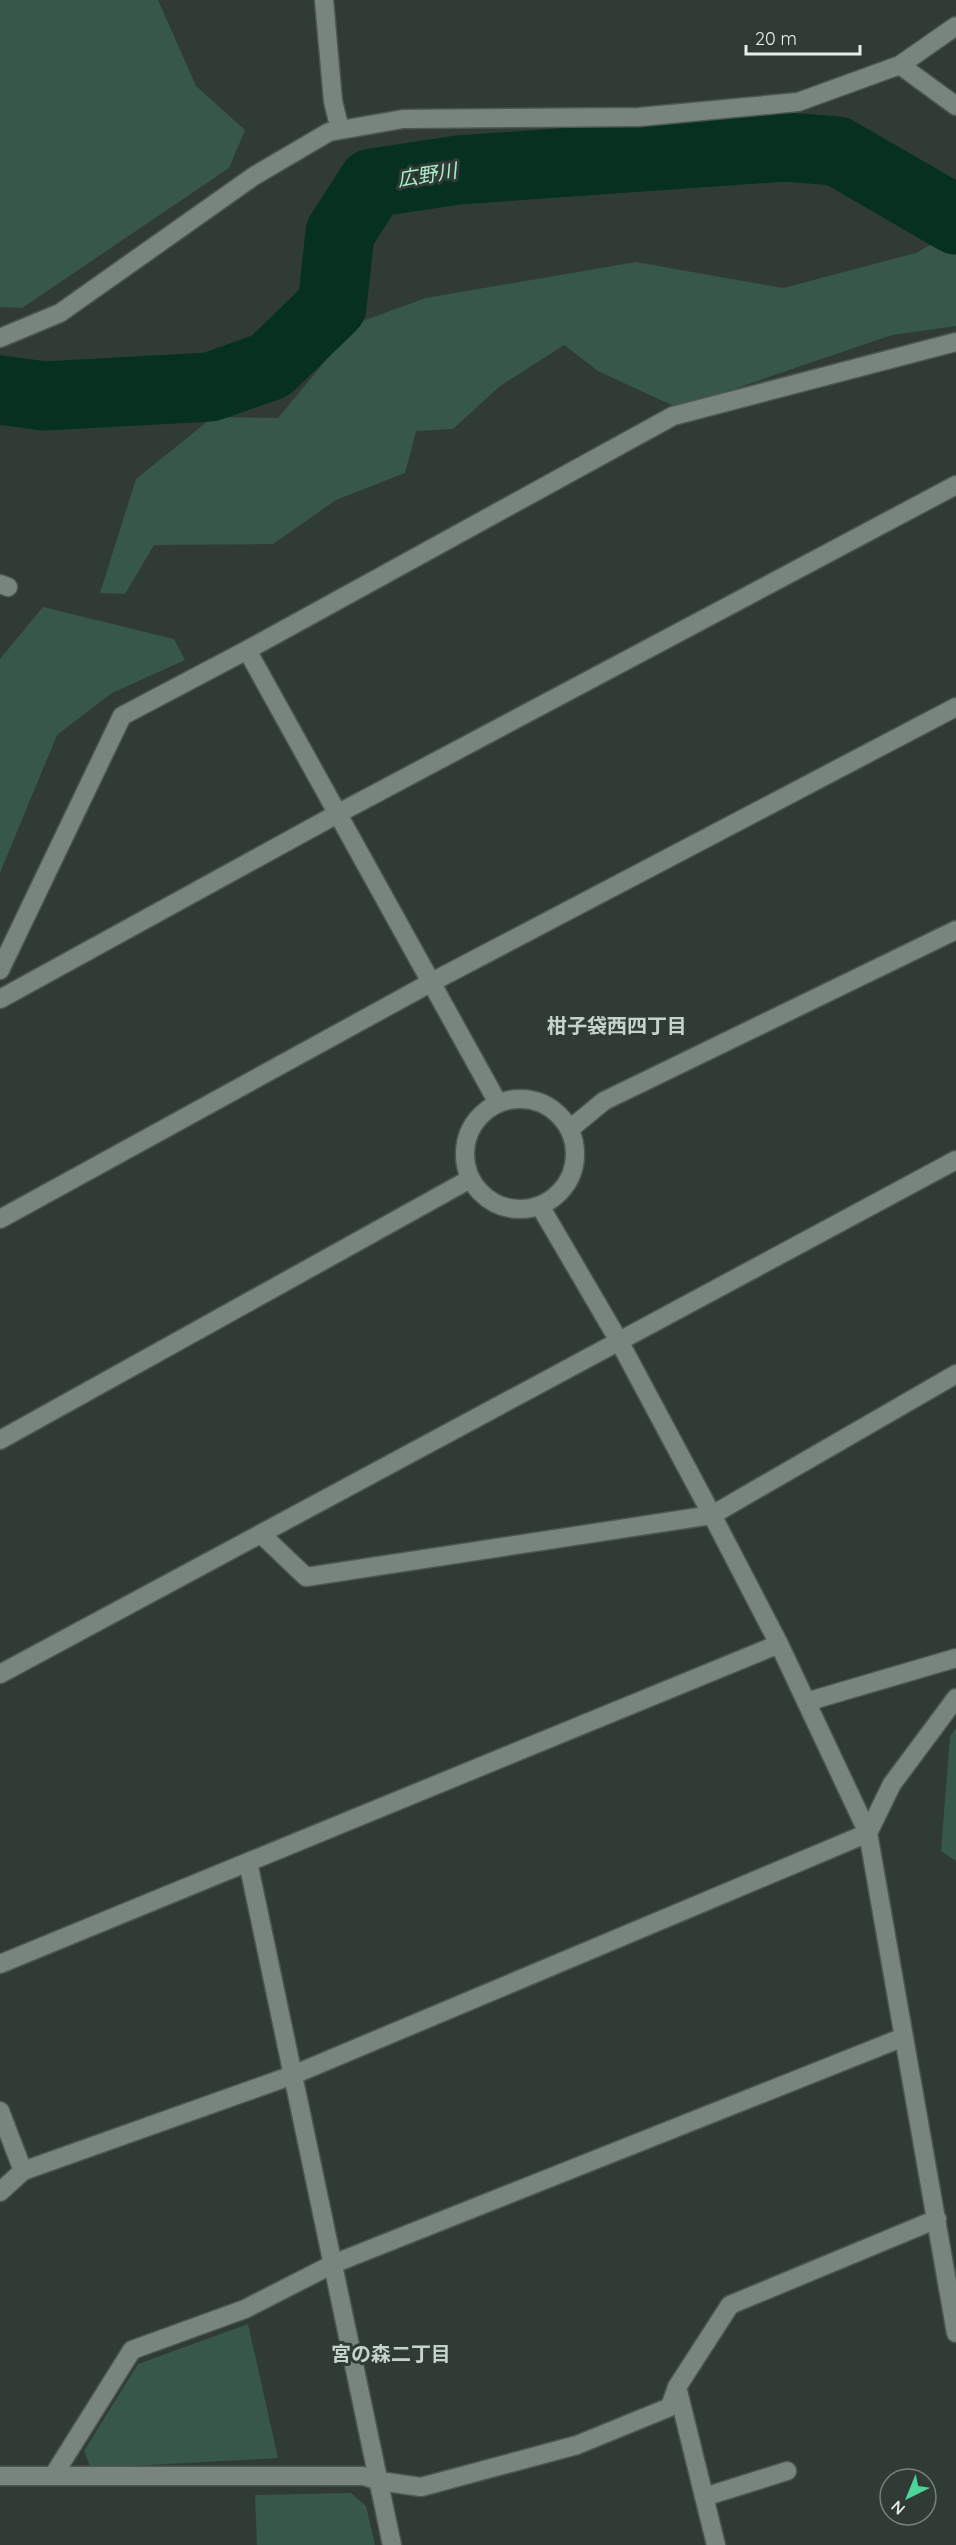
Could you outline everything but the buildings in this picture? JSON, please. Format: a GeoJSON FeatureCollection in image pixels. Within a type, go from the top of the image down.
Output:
{"type":"FeatureCollection","features":[{"type":"Feature","properties":{"kind":"street"},"geometry":{"type":"LineString","coordinates":[[324,0],[333,101],[340,130]]}},
{"type":"Feature","properties":{"kind":"street"},"geometry":{"type":"LineString","coordinates":[[0,338],[60,313],[254,176],[329,132],[403,119],[639,117],[798,102],[900,64],[956,26]]}},
{"type":"Feature","properties":{"kind":"street"},"geometry":{"type":"LineString","coordinates":[[900,64],[956,106]]}},
{"type":"Feature","properties":{"kind":"street"},"geometry":{"type":"LineString","coordinates":[[0,970],[123,716],[673,416],[956,342]]}},
{"type":"Feature","properties":{"kind":"street"},"geometry":{"type":"LineString","coordinates":[[0,999],[339,813],[956,485]]}},
{"type":"Feature","properties":{"kind":"street"},"geometry":{"type":"LineString","coordinates":[[247,650],[498,1103]]}},
{"type":"Feature","properties":{"kind":"street"},"geometry":{"type":"LineString","coordinates":[[0,1219],[430,983],[956,707]]}},
{"type":"Feature","properties":{"kind":"street"},"geometry":{"type":"LineString","coordinates":[[570,1129],[604,1101],[956,930]]}},
{"type":"Feature","properties":{"kind":"street"},"geometry":{"type":"LineString","coordinates":[[514,1098],[547,1105],[570,1129],[576,1147],[575,1166],[568,1184],[556,1197],[540,1206],[524,1210],[508,1208],[492,1202],[470,1179],[465,1162],[466,1143],[483,1113],[498,1103],[514,1098]]}},
{"type":"Feature","properties":{"kind":"street"},"geometry":{"type":"LineString","coordinates":[[0,1674],[956,1160]]}},
{"type":"Feature","properties":{"kind":"street"},"geometry":{"type":"LineString","coordinates":[[0,1440],[470,1179]]}},
{"type":"Feature","properties":{"kind":"street"},"geometry":{"type":"LineString","coordinates":[[540,1206],[619,1341],[712,1515],[779,1644],[868,1833],[956,2333]]}},
{"type":"Feature","properties":{"kind":"street"},"geometry":{"type":"LineString","coordinates":[[261,1534],[306,1577],[712,1515],[956,1374]]}},
{"type":"Feature","properties":{"kind":"street"},"geometry":{"type":"LineString","coordinates":[[0,1964],[779,1644]]}},
{"type":"Feature","properties":{"kind":"street"},"geometry":{"type":"LineString","coordinates":[[806,1702],[956,1658]]}},
{"type":"Feature","properties":{"kind":"street"},"geometry":{"type":"LineString","coordinates":[[0,2192],[22,2171],[293,2075],[868,1833],[892,1784],[956,1698]]}},
{"type":"Feature","properties":{"kind":"street"},"geometry":{"type":"LineString","coordinates":[[248,1862],[392,2545]]}},
{"type":"Feature","properties":{"kind":"street"},"geometry":{"type":"LineString","coordinates":[[53,2476],[132,2350],[245,2309],[333,2265],[904,2037]]}},
{"type":"Feature","properties":{"kind":"street"},"geometry":{"type":"LineString","coordinates":[[0,2111],[22,2171]]}},
{"type":"Feature","properties":{"kind":"street"},"geometry":{"type":"LineString","coordinates":[[0,2476],[364,2476],[379,2481],[421,2487],[577,2445],[670,2407],[677,2387],[730,2305],[937,2218]]}},
{"type":"Feature","properties":{"kind":"street"},"geometry":{"type":"LineString","coordinates":[[677,2387],[716,2545]]}},
{"type":"Feature","properties":{"kind":"street"},"geometry":{"type":"LineString","coordinates":[[704,2496],[787,2471]]}},
{"type":"Feature","properties":{"kind":"green space"},"geometry":{"type":"Polygon","coordinates":[[[0,0],[158,0],[196,86],[245,130],[229,168],[22,308],[0,307],[0,0]]]}},
{"type":"Feature","properties":{"kind":"green space"},"geometry":{"type":"Polygon","coordinates":[[[956,230],[956,326],[892,335],[678,408],[598,371],[564,345],[500,386],[453,429],[416,431],[405,473],[336,500],[273,544],[154,545],[125,594],[100,593],[136,479],[213,417],[278,418],[357,323],[426,298],[636,262],[783,288],[916,253],[956,230]]]}},
{"type":"Feature","properties":{"kind":"green space"},"geometry":{"type":"Polygon","coordinates":[[[43,607],[174,639],[185,660],[112,693],[57,735],[0,873],[0,659],[43,607]]]}},
{"type":"Feature","properties":{"kind":"green space"},"geometry":{"type":"Polygon","coordinates":[[[956,1728],[956,1861],[941,1851],[950,1736],[956,1728]]]}},
{"type":"Feature","properties":{"kind":"green space"},"geometry":{"type":"Polygon","coordinates":[[[248,2324],[278,2458],[91,2468],[84,2451],[138,2364],[248,2324]]]}},
{"type":"Feature","properties":{"kind":"green space"},"geometry":{"type":"Polygon","coordinates":[[[351,2493],[366,2506],[375,2545],[257,2545],[255,2495],[351,2493]]]}},
{"type":"Feature","properties":{"kind":"waterway","name":"広野川"},"geometry":{"type":"LineString","coordinates":[[0,390],[44,396],[210,387],[270,366],[332,306],[340,233],[372,183],[458,170],[785,147],[837,151],[956,220]]}},
{"type":"Feature","properties":{"kind":"district","name":"柑子袋西四丁目"},"geometry":{"type":"Point","coordinates":[617,1026]}},
{"type":"Feature","properties":{"kind":"district","name":"宮の森二丁目"},"geometry":{"type":"Point","coordinates":[391,2354]}}]}
